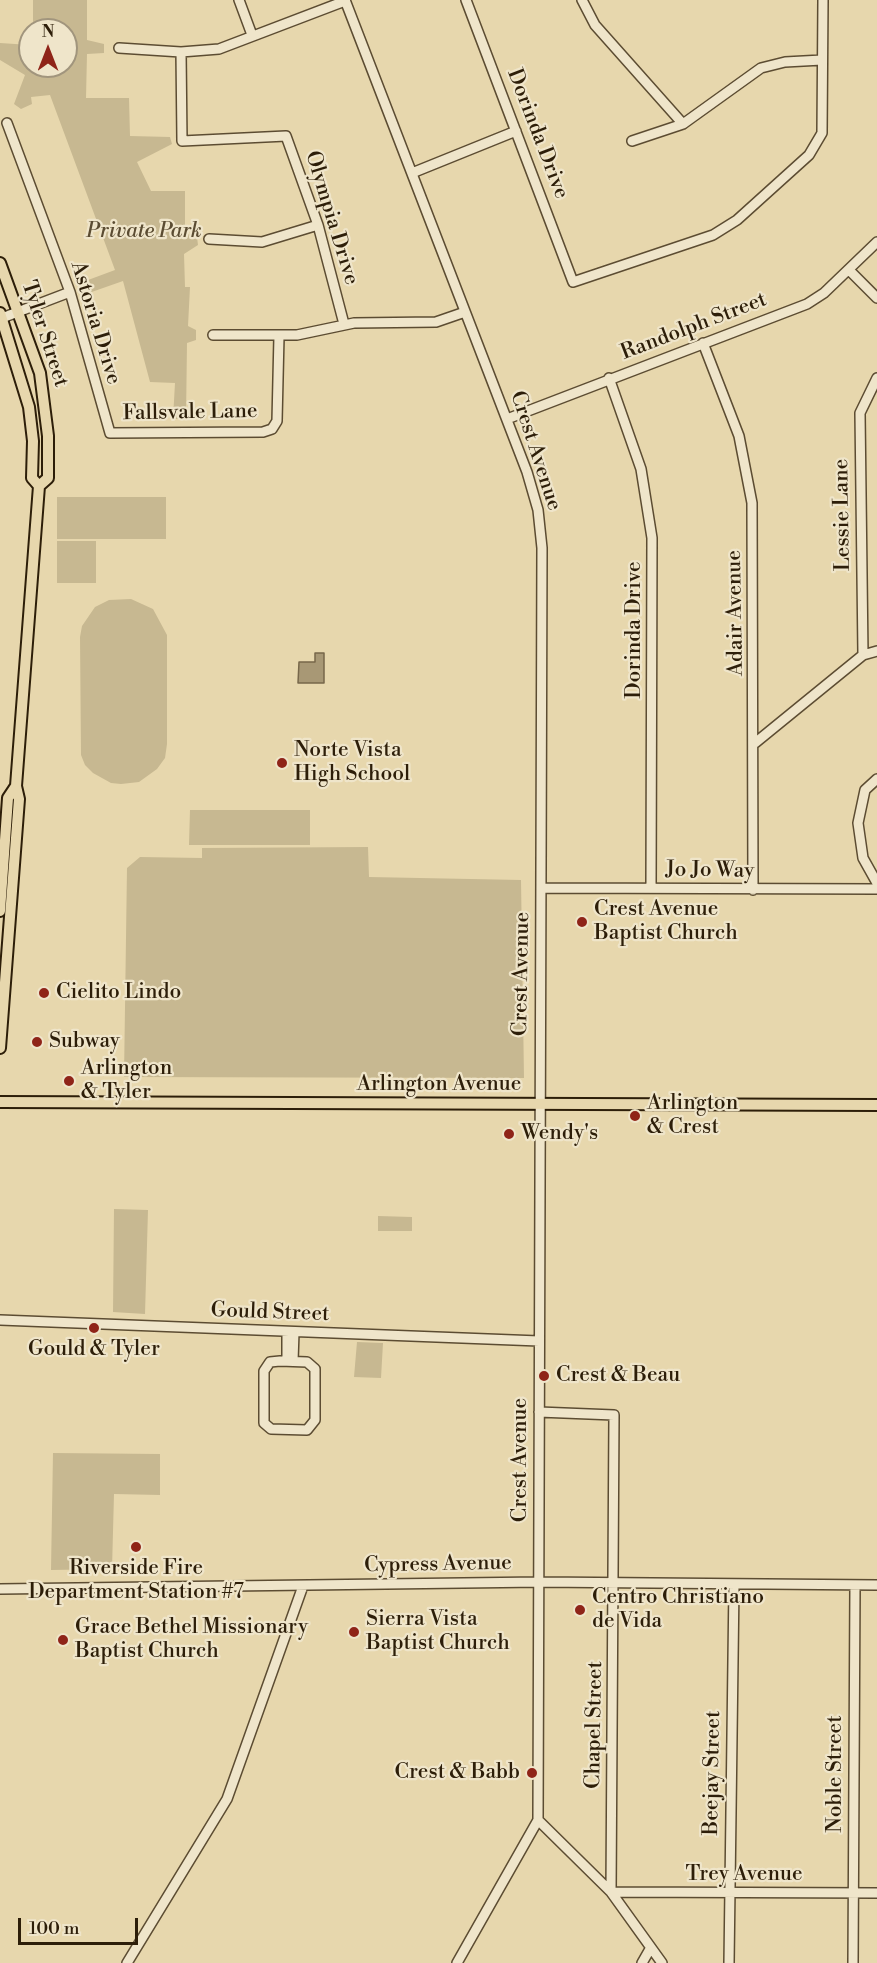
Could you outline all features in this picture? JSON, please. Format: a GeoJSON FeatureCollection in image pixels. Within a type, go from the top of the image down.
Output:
{"type":"FeatureCollection","features":[{"type":"Feature","properties":{"kind":"main road","name":"Tyler Street"},"geometry":{"type":"LineString","coordinates":[[0,263],[40,373],[46,407],[48,478],[39,486],[16,786],[8,798],[0,1048]]}},
{"type":"Feature","properties":{"kind":"main road","name":"Tyler Street"},"geometry":{"type":"LineString","coordinates":[[1,315],[29,408],[33,441],[32,478],[39,486]]}},
{"type":"Feature","properties":{"kind":"main road","name":"Tyler Street"},"geometry":{"type":"LineString","coordinates":[[0,912],[6,860]]}},
{"type":"Feature","properties":{"kind":"main road","name":"Arlington Avenue"},"geometry":{"type":"LineString","coordinates":[[0,1102],[877,1105]]}},
{"type":"Feature","properties":{"kind":"street"},"geometry":{"type":"LineString","coordinates":[[239,0],[252,35]]}},
{"type":"Feature","properties":{"kind":"street"},"geometry":{"type":"LineString","coordinates":[[119,48],[181,52],[219,49],[345,0]]}},
{"type":"Feature","properties":{"kind":"street","name":"Crest Avenue"},"geometry":{"type":"LineString","coordinates":[[345,0],[507,418],[535,500],[542,548],[538,1820],[457,1963]]}},
{"type":"Feature","properties":{"kind":"street","name":"Dorinda Drive"},"geometry":{"type":"LineString","coordinates":[[466,0],[573,282],[713,235],[738,220],[809,155],[822,133],[822,60]]}},
{"type":"Feature","properties":{"kind":"street"},"geometry":{"type":"LineString","coordinates":[[582,0],[595,25],[683,124]]}},
{"type":"Feature","properties":{"kind":"street"},"geometry":{"type":"LineString","coordinates":[[632,141],[683,124],[760,68],[785,62],[822,60],[823,0]]}},
{"type":"Feature","properties":{"kind":"street","name":"Olympia Drive"},"geometry":{"type":"LineString","coordinates":[[181,52],[182,141],[286,136],[318,225],[344,324]]}},
{"type":"Feature","properties":{"kind":"street","name":"Astoria Drive"},"geometry":{"type":"LineString","coordinates":[[7,123],[70,292],[110,433]]}},
{"type":"Feature","properties":{"kind":"street"},"geometry":{"type":"LineString","coordinates":[[412,173],[516,131]]}},
{"type":"Feature","properties":{"kind":"street"},"geometry":{"type":"LineString","coordinates":[[209,239],[262,242],[318,225]]}},
{"type":"Feature","properties":{"kind":"street","name":"Randolph Street"},"geometry":{"type":"LineString","coordinates":[[507,418],[807,304],[824,293],[877,242]]}},
{"type":"Feature","properties":{"kind":"street"},"geometry":{"type":"LineString","coordinates":[[849,270],[877,298]]}},
{"type":"Feature","properties":{"kind":"street"},"geometry":{"type":"LineString","coordinates":[[1,315],[19,312],[70,292]]}},
{"type":"Feature","properties":{"kind":"street"},"geometry":{"type":"LineString","coordinates":[[213,335],[279,336],[311,333],[344,324],[436,322],[465,312]]}},
{"type":"Feature","properties":{"kind":"street","name":"Fallsvale Lane"},"geometry":{"type":"LineString","coordinates":[[110,433],[263,432],[272,429],[277,421],[279,336]]}},
{"type":"Feature","properties":{"kind":"street","name":"Adair Avenue"},"geometry":{"type":"LineString","coordinates":[[703,343],[739,436],[753,503],[755,743],[753,890]]}},
{"type":"Feature","properties":{"kind":"street","name":"Dorinda Drive"},"geometry":{"type":"LineString","coordinates":[[609,378],[640,469],[652,538],[651,888]]}},
{"type":"Feature","properties":{"kind":"street","name":"Lessie Lane"},"geometry":{"type":"LineString","coordinates":[[862,655],[860,413],[877,378]]}},
{"type":"Feature","properties":{"kind":"street"},"geometry":{"type":"LineString","coordinates":[[755,743],[862,655],[877,651]]}},
{"type":"Feature","properties":{"kind":"street"},"geometry":{"type":"LineString","coordinates":[[877,779],[865,790],[858,823],[863,858],[877,883]]}},
{"type":"Feature","properties":{"kind":"street","name":"Jo Jo Way"},"geometry":{"type":"LineString","coordinates":[[542,888],[877,889]]}},
{"type":"Feature","properties":{"kind":"street","name":"Gould Street"},"geometry":{"type":"LineString","coordinates":[[0,1320],[539,1341]]}},
{"type":"Feature","properties":{"kind":"street"},"geometry":{"type":"LineString","coordinates":[[290,1361],[291,1332]]}},
{"type":"Feature","properties":{"kind":"street"},"geometry":{"type":"LineString","coordinates":[[290,1361],[313,1365],[316,1374],[314,1425],[304,1430],[267,1427],[263,1418],[263,1374],[267,1365],[272,1362],[290,1361]]}},
{"type":"Feature","properties":{"kind":"street","name":"Chapel Street"},"geometry":{"type":"LineString","coordinates":[[539,1412],[614,1415],[611,1892]]}},
{"type":"Feature","properties":{"kind":"street","name":"Cypress Avenue"},"geometry":{"type":"LineString","coordinates":[[0,1589],[540,1582],[877,1585]]}},
{"type":"Feature","properties":{"kind":"street","name":"Beejay Street"},"geometry":{"type":"LineString","coordinates":[[729,1963],[734,1584]]}},
{"type":"Feature","properties":{"kind":"street","name":"Noble Street"},"geometry":{"type":"LineString","coordinates":[[853,1963],[855,1585]]}},
{"type":"Feature","properties":{"kind":"street"},"geometry":{"type":"LineString","coordinates":[[127,1963],[227,1800],[303,1586]]}},
{"type":"Feature","properties":{"kind":"street"},"geometry":{"type":"LineString","coordinates":[[538,1820],[611,1892],[662,1963]]}},
{"type":"Feature","properties":{"kind":"street","name":"Trey Avenue"},"geometry":{"type":"LineString","coordinates":[[611,1892],[877,1893]]}},
{"type":"Feature","properties":{"kind":"street"},"geometry":{"type":"LineString","coordinates":[[642,1963],[650,1949]]}},
{"type":"Feature","properties":{"kind":"green space","name":"Private Park"},"geometry":{"type":"Polygon","coordinates":[[[33,0],[87,0],[87,40],[104,44],[104,53],[87,54],[86,98],[129,98],[130,136],[170,137],[172,144],[137,162],[151,191],[185,191],[185,233],[197,237],[198,245],[184,254],[185,287],[190,287],[188,326],[196,330],[196,340],[187,343],[186,419],[173,419],[175,383],[150,382],[123,281],[86,294],[80,283],[115,270],[50,95],[31,97],[32,104],[21,109],[14,104],[24,78],[78,78],[78,18],[33,18],[33,0]]]}},
{"type":"Feature","properties":{"kind":"green space","name":"Private Park"},"geometry":{"type":"Polygon","coordinates":[[[0,43],[18,44],[18,71],[0,60],[0,43]]]}},
{"type":"Feature","properties":{"kind":"green space"},"geometry":{"type":"Polygon","coordinates":[[[57,497],[166,497],[166,539],[57,539],[57,497]]]}},
{"type":"Feature","properties":{"kind":"green space"},"geometry":{"type":"Polygon","coordinates":[[[57,541],[96,541],[96,583],[57,583],[57,541]]]}},
{"type":"Feature","properties":{"kind":"green space"},"geometry":{"type":"Polygon","coordinates":[[[131,599],[153,609],[167,635],[167,744],[165,758],[157,769],[139,782],[121,784],[111,783],[93,773],[85,765],[81,755],[80,637],[82,626],[95,607],[109,600],[131,599]]]}},
{"type":"Feature","properties":{"kind":"green space"},"geometry":{"type":"Polygon","coordinates":[[[190,810],[310,810],[310,845],[189,845],[190,810]]]}},
{"type":"Feature","properties":{"kind":"green space"},"geometry":{"type":"Polygon","coordinates":[[[368,847],[369,877],[521,880],[524,1078],[124,1077],[127,868],[140,857],[202,858],[202,848],[368,847]]]}},
{"type":"Feature","properties":{"kind":"green space"},"geometry":{"type":"Polygon","coordinates":[[[114,1209],[148,1210],[145,1314],[113,1312],[114,1209]]]}},
{"type":"Feature","properties":{"kind":"green space"},"geometry":{"type":"Polygon","coordinates":[[[378,1216],[412,1217],[412,1231],[378,1231],[378,1216]]]}},
{"type":"Feature","properties":{"kind":"green space"},"geometry":{"type":"Polygon","coordinates":[[[357,1342],[383,1343],[381,1378],[354,1377],[357,1342]]]}},
{"type":"Feature","properties":{"kind":"green space"},"geometry":{"type":"Polygon","coordinates":[[[53,1453],[160,1454],[160,1495],[114,1494],[112,1569],[51,1570],[53,1453]]]}},
{"type":"Feature","properties":{"kind":"shaded area"},"geometry":{"type":"Polygon","coordinates":[[[315,653],[324,653],[324,683],[298,683],[299,662],[315,662],[315,653]]]}},
{"type":"Feature","properties":{"kind":"place","name":"Norte Vista High School"},"geometry":{"type":"Point","coordinates":[282,763]}},
{"type":"Feature","properties":{"kind":"place","name":"Crest Avenue Baptist Church"},"geometry":{"type":"Point","coordinates":[582,922]}},
{"type":"Feature","properties":{"kind":"place","name":"Cielito Lindo"},"geometry":{"type":"Point","coordinates":[44,993]}},
{"type":"Feature","properties":{"kind":"place","name":"Subway"},"geometry":{"type":"Point","coordinates":[37,1042]}},
{"type":"Feature","properties":{"kind":"place","name":"Arlington & Tyler"},"geometry":{"type":"Point","coordinates":[69,1081]}},
{"type":"Feature","properties":{"kind":"place","name":"Arlington & Crest"},"geometry":{"type":"Point","coordinates":[635,1116]}},
{"type":"Feature","properties":{"kind":"place","name":"Wendy's"},"geometry":{"type":"Point","coordinates":[509,1134]}},
{"type":"Feature","properties":{"kind":"place","name":"Gould & Tyler"},"geometry":{"type":"Point","coordinates":[94,1328]}},
{"type":"Feature","properties":{"kind":"place","name":"Crest & Beau"},"geometry":{"type":"Point","coordinates":[544,1376]}},
{"type":"Feature","properties":{"kind":"place","name":"Riverside Fire Department Station #7"},"geometry":{"type":"Point","coordinates":[136,1547]}},
{"type":"Feature","properties":{"kind":"place","name":"Centro Christiano de Vida"},"geometry":{"type":"Point","coordinates":[580,1610]}},
{"type":"Feature","properties":{"kind":"place","name":"Sierra Vista Baptist Church"},"geometry":{"type":"Point","coordinates":[354,1632]}},
{"type":"Feature","properties":{"kind":"place","name":"Grace Bethel Missionary Baptist Church"},"geometry":{"type":"Point","coordinates":[63,1640]}},
{"type":"Feature","properties":{"kind":"place","name":"Crest & Babb"},"geometry":{"type":"Point","coordinates":[532,1773]}}]}
